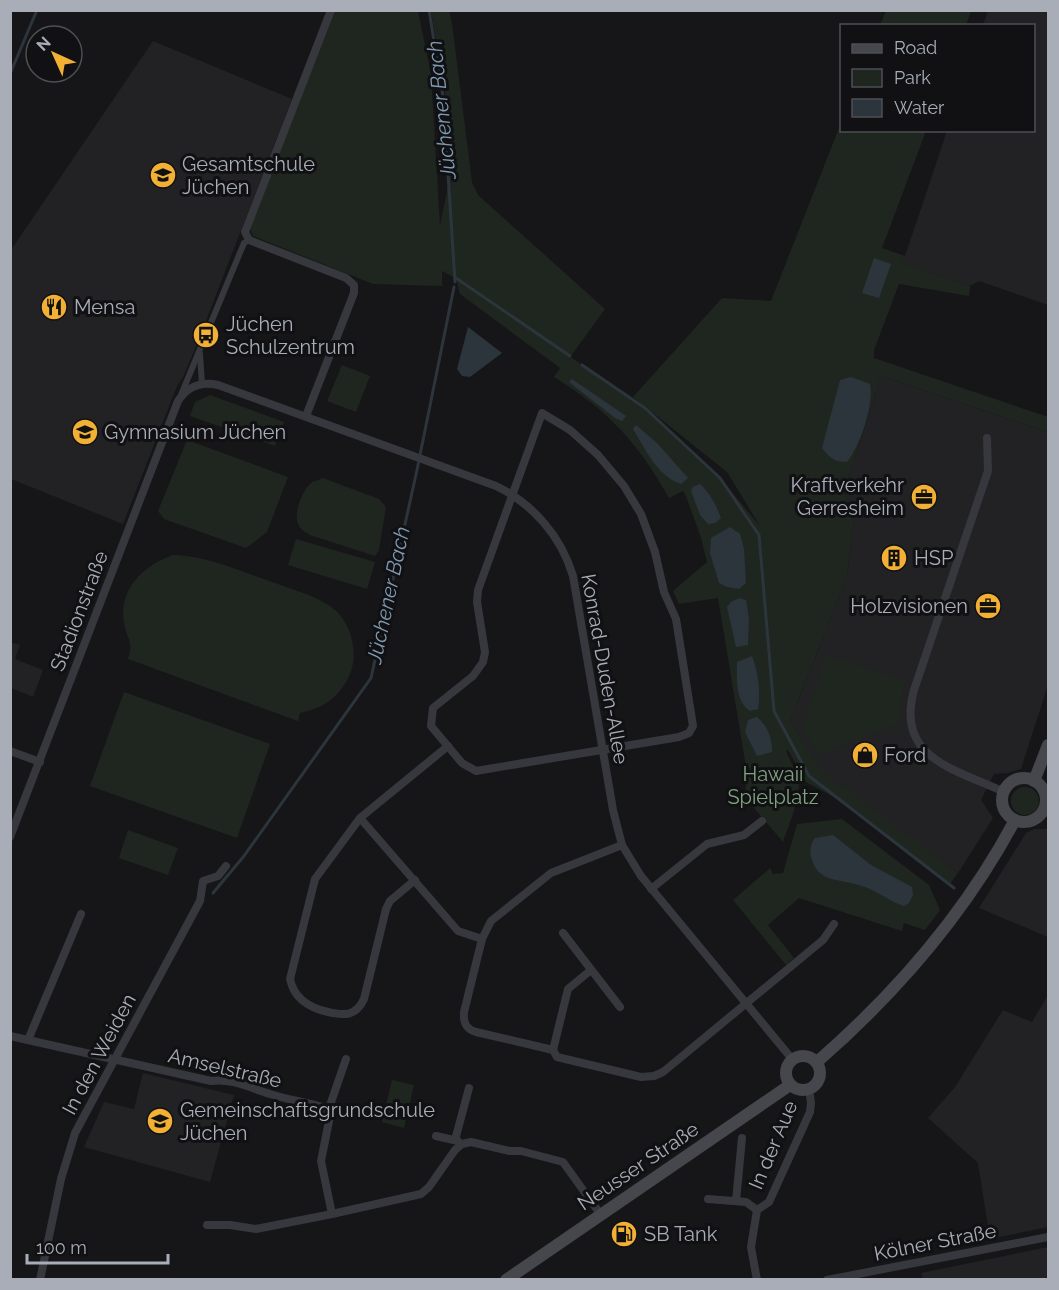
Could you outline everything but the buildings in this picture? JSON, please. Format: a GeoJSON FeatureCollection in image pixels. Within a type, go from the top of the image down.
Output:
{"type":"FeatureCollection","features":[{"type":"Feature","properties":{"kind":"main road"},"geometry":{"type":"LineString","coordinates":[[1034,781],[1048,745]]}},
{"type":"Feature","properties":{"kind":"main road"},"geometry":{"type":"LineString","coordinates":[[1017,780],[1034,781],[1045,793],[1046,811],[1030,821],[1015,820],[1006,813],[1004,792],[1011,783],[1017,780]]}},
{"type":"Feature","properties":{"kind":"main road"},"geometry":{"type":"LineString","coordinates":[[817,1062],[880,1004],[934,942],[980,879],[1015,820]]}},
{"type":"Feature","properties":{"kind":"main road"},"geometry":{"type":"LineString","coordinates":[[807,1056],[817,1062],[820,1077],[816,1084],[809,1089],[797,1089],[790,1084],[785,1074],[792,1059],[807,1056]]}},
{"type":"Feature","properties":{"kind":"main road","name":"Neusser Straße"},"geometry":{"type":"LineString","coordinates":[[506,1280],[790,1084]]}},
{"type":"Feature","properties":{"kind":"street"},"geometry":{"type":"LineString","coordinates":[[306,416],[354,293],[354,285],[346,278],[249,240],[246,236],[246,229],[331,10]]}},
{"type":"Feature","properties":{"kind":"street"},"geometry":{"type":"LineString","coordinates":[[180,397],[244,243],[249,240]]}},
{"type":"Feature","properties":{"kind":"street"},"geometry":{"type":"LineString","coordinates":[[180,397],[193,387],[202,384],[200,352]]}},
{"type":"Feature","properties":{"kind":"street","name":"Konrad-Duden-Allee"},"geometry":{"type":"LineString","coordinates":[[202,384],[214,384],[486,482],[513,495],[528,506],[547,526],[570,566],[575,586],[613,810],[622,846],[636,870],[651,889],[792,1059]]}},
{"type":"Feature","properties":{"kind":"street","name":"Stadionstraße"},"geometry":{"type":"LineString","coordinates":[[10,837],[180,397]]}},
{"type":"Feature","properties":{"kind":"street"},"geometry":{"type":"LineString","coordinates":[[542,413],[570,430],[606,463],[629,492],[650,537],[664,592],[678,624],[693,726],[689,733],[678,738],[480,772],[467,767],[431,726],[433,708],[473,676],[482,665],[485,652],[477,595],[513,495],[542,413]]}},
{"type":"Feature","properties":{"kind":"street"},"geometry":{"type":"LineString","coordinates":[[987,438],[988,471],[914,690],[910,715],[915,736],[928,755],[956,772],[1004,792]]}},
{"type":"Feature","properties":{"kind":"street"},"geometry":{"type":"LineString","coordinates":[[415,880],[390,901],[386,909],[364,999],[358,1008],[351,1014],[342,1015],[314,1009],[306,1004],[290,979],[311,890],[318,874],[360,818],[448,746]]}},
{"type":"Feature","properties":{"kind":"street"},"geometry":{"type":"LineString","coordinates":[[10,751],[40,762]]}},
{"type":"Feature","properties":{"kind":"street"},"geometry":{"type":"LineString","coordinates":[[360,818],[459,931],[482,939]]}},
{"type":"Feature","properties":{"kind":"street"},"geometry":{"type":"LineString","coordinates":[[651,889],[707,844],[744,835],[762,820]]}},
{"type":"Feature","properties":{"kind":"street"},"geometry":{"type":"LineString","coordinates":[[553,1050],[476,1032],[465,1025],[464,1012],[482,939],[491,921],[547,875],[622,846]]}},
{"type":"Feature","properties":{"kind":"street","name":"In den Weiden"},"geometry":{"type":"LineString","coordinates":[[40,1280],[57,1197],[71,1145],[83,1117],[200,901],[202,881],[218,876],[226,866]]}},
{"type":"Feature","properties":{"kind":"street"},"geometry":{"type":"LineString","coordinates":[[28,1040],[81,915]]}},
{"type":"Feature","properties":{"kind":"street"},"geometry":{"type":"LineString","coordinates":[[591,970],[567,989],[553,1050],[557,1057],[641,1077],[654,1076],[663,1072],[823,940],[834,924]]}},
{"type":"Feature","properties":{"kind":"street"},"geometry":{"type":"LineString","coordinates":[[563,933],[620,1007]]}},
{"type":"Feature","properties":{"kind":"street","name":"Amselstraße"},"geometry":{"type":"LineString","coordinates":[[10,1035],[178,1074],[211,1081],[222,1080],[328,1111]]}},
{"type":"Feature","properties":{"kind":"street"},"geometry":{"type":"LineString","coordinates":[[332,1214],[321,1158],[329,1119],[328,1111],[346,1059]]}},
{"type":"Feature","properties":{"kind":"street"},"geometry":{"type":"LineString","coordinates":[[455,1140],[470,1088]]}},
{"type":"Feature","properties":{"kind":"street","name":"In der Aue"},"geometry":{"type":"LineString","coordinates":[[757,1280],[751,1247],[757,1210],[770,1202],[810,1112],[812,1103],[809,1089]]}},
{"type":"Feature","properties":{"kind":"street"},"geometry":{"type":"LineString","coordinates":[[436,1136],[464,1143],[471,1142],[507,1150],[519,1150],[563,1162],[601,1215]]}},
{"type":"Feature","properties":{"kind":"street","name":"In der Aue"},"geometry":{"type":"LineString","coordinates":[[736,1201],[742,1138]]}},
{"type":"Feature","properties":{"kind":"street"},"geometry":{"type":"LineString","coordinates":[[207,1226],[230,1225],[256,1229],[421,1194],[429,1187],[455,1150],[464,1143]]}},
{"type":"Feature","properties":{"kind":"street","name":"In der Aue"},"geometry":{"type":"LineString","coordinates":[[708,1199],[746,1202],[757,1210]]}},
{"type":"Feature","properties":{"kind":"street","name":"Kölner Straße"},"geometry":{"type":"LineString","coordinates":[[827,1280],[1048,1236]]}},
{"type":"Feature","properties":{"kind":"shaded area"},"geometry":{"type":"Polygon","coordinates":[[[988,11],[1048,11],[1048,305],[979,281],[970,286],[900,262],[905,256],[947,132],[1035,132],[1035,24],[983,24],[988,11]]]}},
{"type":"Feature","properties":{"kind":"shaded area"},"geometry":{"type":"Polygon","coordinates":[[[153,41],[292,99],[195,349],[177,386],[123,524],[11,479],[11,250],[153,41]]]}},
{"type":"Feature","properties":{"kind":"shaded area"},"geometry":{"type":"Polygon","coordinates":[[[879,375],[1048,432],[1048,685],[1021,769],[994,774],[981,800],[993,818],[958,873],[876,815],[821,770],[790,721],[847,577],[854,516],[844,492],[879,382],[879,375]]]}},
{"type":"Feature","properties":{"kind":"shaded area"},"geometry":{"type":"Polygon","coordinates":[[[10,642],[20,645],[15,659],[43,670],[33,697],[11,688],[10,642]]]}},
{"type":"Feature","properties":{"kind":"shaded area"},"geometry":{"type":"Polygon","coordinates":[[[1034,829],[1048,829],[1048,937],[979,908],[1026,833],[1034,829]]]}},
{"type":"Feature","properties":{"kind":"shaded area"},"geometry":{"type":"Polygon","coordinates":[[[1048,995],[1048,1227],[990,1239],[978,1163],[928,1118],[955,1087],[1003,1010],[1032,1022],[1048,995]]]}},
{"type":"Feature","properties":{"kind":"shaded area","name":"Gemeinschaftsgrundschule Jüchen"},"geometry":{"type":"Polygon","coordinates":[[[143,1073],[234,1095],[210,1182],[84,1147],[104,1102],[134,1109],[143,1073]]]}},
{"type":"Feature","properties":{"kind":"shaded area"},"geometry":{"type":"Polygon","coordinates":[[[1048,1247],[1048,1276],[1044,1279],[923,1279],[921,1273],[1048,1247]]]}},
{"type":"Feature","properties":{"kind":"green space","name":"Hawaii Spielplatz"},"geometry":{"type":"Polygon","coordinates":[[[334,10],[418,11],[431,74],[440,226],[451,171],[449,116],[431,11],[449,11],[472,182],[478,195],[605,309],[571,356],[553,345],[645,408],[720,478],[760,526],[727,472],[633,397],[722,298],[771,301],[840,126],[840,132],[926,132],[882,248],[905,256],[901,262],[970,286],[969,296],[899,284],[874,350],[874,358],[1048,417],[1048,432],[879,375],[879,382],[844,492],[854,516],[847,577],[790,721],[822,770],[958,873],[949,885],[847,804],[806,782],[788,750],[786,751],[800,781],[794,811],[783,842],[744,796],[750,768],[746,767],[718,598],[679,604],[673,591],[707,562],[686,496],[683,491],[669,498],[646,461],[620,429],[590,402],[554,377],[560,368],[460,294],[456,278],[442,271],[442,286],[373,284],[253,236],[250,227],[334,10]]]}},
{"type":"Feature","properties":{"kind":"green space"},"geometry":{"type":"Polygon","coordinates":[[[886,10],[971,11],[966,24],[880,24],[886,10]]]}},
{"type":"Feature","properties":{"kind":"green space"},"geometry":{"type":"Polygon","coordinates":[[[342,365],[370,376],[356,412],[327,401],[342,365]]]}},
{"type":"Feature","properties":{"kind":"green space"},"geometry":{"type":"Polygon","coordinates":[[[210,395],[284,422],[275,446],[190,416],[195,402],[210,395]]]}},
{"type":"Feature","properties":{"kind":"green space"},"geometry":{"type":"Polygon","coordinates":[[[187,440],[288,477],[267,532],[246,548],[164,519],[158,511],[187,440]]]}},
{"type":"Feature","properties":{"kind":"green space"},"geometry":{"type":"Polygon","coordinates":[[[323,478],[379,499],[386,507],[379,550],[375,556],[310,535],[299,526],[297,512],[302,496],[310,484],[323,478]]]}},
{"type":"Feature","properties":{"kind":"green space"},"geometry":{"type":"Polygon","coordinates":[[[296,539],[375,562],[367,589],[288,565],[296,539]]]}},
{"type":"Feature","properties":{"kind":"green space"},"geometry":{"type":"Polygon","coordinates":[[[173,555],[199,558],[225,565],[310,596],[330,606],[343,620],[352,638],[354,658],[345,684],[323,705],[300,713],[298,721],[128,659],[130,644],[123,611],[129,589],[135,580],[152,565],[173,555]]]}},
{"type":"Feature","properties":{"kind":"green space"},"geometry":{"type":"Polygon","coordinates":[[[826,655],[906,680],[900,704],[900,723],[818,756],[802,728],[826,655]]]}},
{"type":"Feature","properties":{"kind":"green space"},"geometry":{"type":"Polygon","coordinates":[[[124,692],[270,744],[237,838],[90,786],[124,692]]]}},
{"type":"Feature","properties":{"kind":"green space"},"geometry":{"type":"Polygon","coordinates":[[[1025,787],[1035,791],[1039,801],[1035,811],[1025,815],[1015,811],[1011,801],[1015,791],[1025,787]]]}},
{"type":"Feature","properties":{"kind":"green space"},"geometry":{"type":"Polygon","coordinates":[[[842,819],[929,885],[940,910],[925,930],[904,923],[902,931],[799,898],[768,925],[794,958],[786,965],[733,900],[770,868],[773,874],[783,873],[797,824],[842,819]]]}},
{"type":"Feature","properties":{"kind":"green space"},"geometry":{"type":"Polygon","coordinates":[[[128,830],[178,848],[168,875],[119,858],[128,830]]]}},
{"type":"Feature","properties":{"kind":"green space"},"geometry":{"type":"Polygon","coordinates":[[[392,1080],[414,1085],[404,1128],[382,1122],[392,1080]]]}},
{"type":"Feature","properties":{"kind":"water"},"geometry":{"type":"Polygon","coordinates":[[[874,258],[891,264],[879,298],[862,293],[874,258]]]}},
{"type":"Feature","properties":{"kind":"water"},"geometry":{"type":"Polygon","coordinates":[[[468,327],[502,353],[470,377],[462,376],[457,369],[468,327]]]}},
{"type":"Feature","properties":{"kind":"water"},"geometry":{"type":"Polygon","coordinates":[[[851,377],[870,384],[871,393],[868,414],[857,446],[847,462],[843,462],[833,459],[822,448],[840,380],[851,377]]]}},
{"type":"Feature","properties":{"kind":"water"},"geometry":{"type":"Polygon","coordinates":[[[572,379],[626,416],[622,421],[615,418],[569,382],[572,379]]]}},
{"type":"Feature","properties":{"kind":"water"},"geometry":{"type":"Polygon","coordinates":[[[636,425],[657,443],[688,478],[681,484],[659,469],[633,429],[636,425]]]}},
{"type":"Feature","properties":{"kind":"water"},"geometry":{"type":"Polygon","coordinates":[[[700,484],[707,491],[721,518],[715,523],[708,524],[700,515],[691,491],[693,487],[700,484]]]}},
{"type":"Feature","properties":{"kind":"water"},"geometry":{"type":"Polygon","coordinates":[[[730,527],[740,534],[744,549],[746,583],[739,589],[719,583],[710,553],[711,538],[730,527]]]}},
{"type":"Feature","properties":{"kind":"water"},"geometry":{"type":"Polygon","coordinates":[[[739,598],[746,600],[749,619],[748,645],[736,647],[727,607],[739,598]]]}},
{"type":"Feature","properties":{"kind":"water"},"geometry":{"type":"Polygon","coordinates":[[[752,656],[759,696],[758,709],[750,711],[739,696],[737,662],[752,656]]]}},
{"type":"Feature","properties":{"kind":"water"},"geometry":{"type":"Polygon","coordinates":[[[757,717],[769,733],[772,752],[757,756],[745,732],[748,720],[757,717]]]}},
{"type":"Feature","properties":{"kind":"water"},"geometry":{"type":"Polygon","coordinates":[[[833,835],[871,865],[912,887],[913,895],[909,903],[904,906],[867,888],[832,879],[820,873],[810,854],[811,845],[815,838],[833,835]]]}},
{"type":"Feature","properties":{"kind":"waterway","name":"Jüchener Bach"},"geometry":{"type":"LineString","coordinates":[[10,74],[37,10]]}},
{"type":"Feature","properties":{"kind":"waterway","name":"Jüchener Bach"},"geometry":{"type":"LineString","coordinates":[[429,10],[443,96],[455,282]]}},
{"type":"Feature","properties":{"kind":"waterway"},"geometry":{"type":"LineString","coordinates":[[456,278],[570,356]]}},
{"type":"Feature","properties":{"kind":"waterway","name":"Jüchener Bach"},"geometry":{"type":"LineString","coordinates":[[213,893],[244,856],[371,678],[417,470],[454,287]]}},
{"type":"Feature","properties":{"kind":"waterway"},"geometry":{"type":"LineString","coordinates":[[582,365],[645,408],[720,478],[759,535],[774,711],[809,776],[954,888]]}},
{"type":"Feature","properties":{"kind":"place","name":"Gesamtschule Jüchen"},"geometry":{"type":"Point","coordinates":[163,175]}},
{"type":"Feature","properties":{"kind":"place","name":"Mensa"},"geometry":{"type":"Point","coordinates":[54,307]}},
{"type":"Feature","properties":{"kind":"place","name":"Jüchen Schulzentrum"},"geometry":{"type":"Point","coordinates":[206,335]}},
{"type":"Feature","properties":{"kind":"place","name":"Gymnasium Jüchen"},"geometry":{"type":"Point","coordinates":[85,432]}},
{"type":"Feature","properties":{"kind":"place","name":"Kraftverkehr Gerresheim"},"geometry":{"type":"Point","coordinates":[924,497]}},
{"type":"Feature","properties":{"kind":"place","name":"HSP"},"geometry":{"type":"Point","coordinates":[894,558]}},
{"type":"Feature","properties":{"kind":"place","name":"Holzvisionen"},"geometry":{"type":"Point","coordinates":[988,606]}},
{"type":"Feature","properties":{"kind":"place","name":"Ford"},"geometry":{"type":"Point","coordinates":[865,755]}},
{"type":"Feature","properties":{"kind":"place","name":"Gemeinschaftsgrundschule Jüchen"},"geometry":{"type":"Point","coordinates":[160,1121]}},
{"type":"Feature","properties":{"kind":"place","name":"SB Tank"},"geometry":{"type":"Point","coordinates":[624,1234]}}]}
